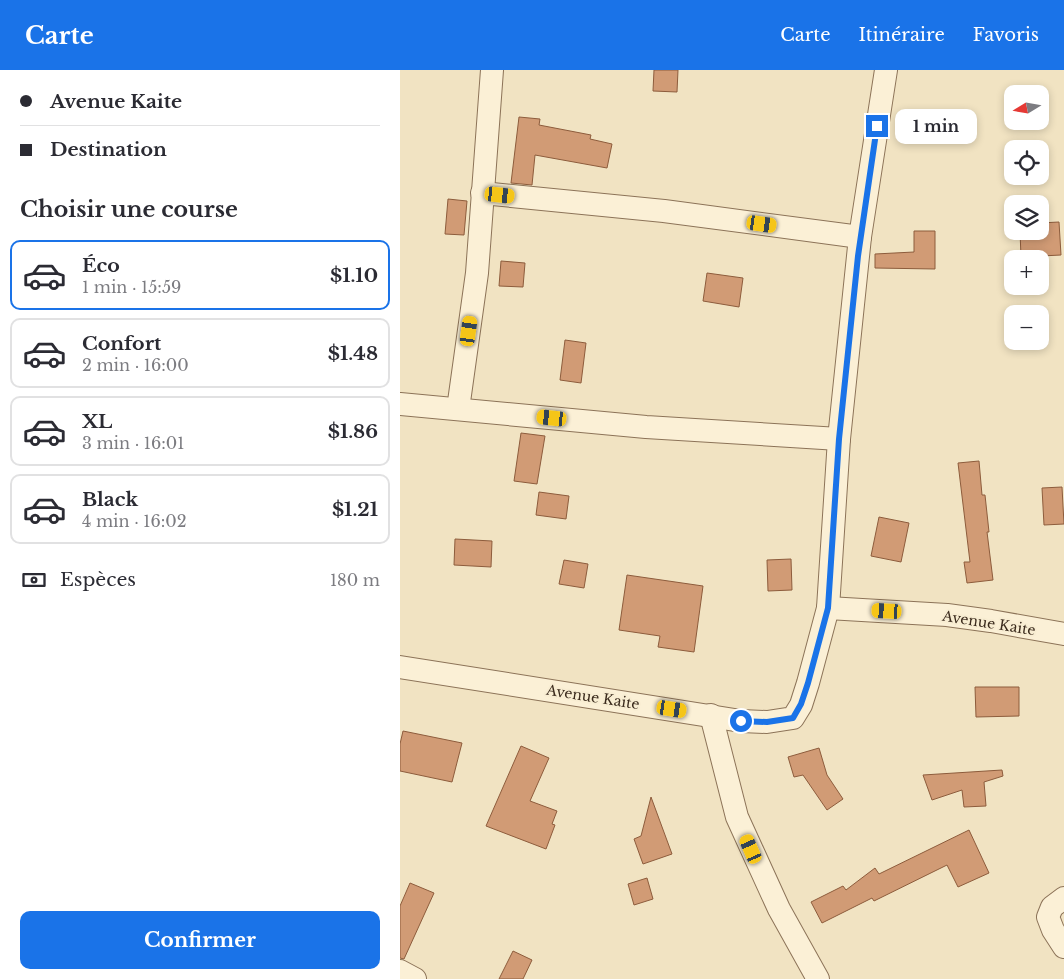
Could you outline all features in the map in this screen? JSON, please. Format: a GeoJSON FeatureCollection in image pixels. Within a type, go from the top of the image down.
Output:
{"type":"FeatureCollection","features":[{"type":"Feature","properties":{"kind":"street"},"geometry":{"type":"LineString","coordinates":[[458,409],[477,272],[492,70]]}},
{"type":"Feature","properties":{"kind":"street"},"geometry":{"type":"LineString","coordinates":[[828,608],[839,439],[860,237],[886,70]]}},
{"type":"Feature","properties":{"kind":"street"},"geometry":{"type":"LineString","coordinates":[[482,193],[664,211],[860,237]]}},
{"type":"Feature","properties":{"kind":"street"},"geometry":{"type":"LineString","coordinates":[[400,404],[646,427],[839,439]]}},
{"type":"Feature","properties":{"kind":"street","name":"Avenue Kaite"},"geometry":{"type":"LineString","coordinates":[[400,667],[755,722],[778,721],[793,718],[801,704],[828,608],[947,615],[1064,634]]}},
{"type":"Feature","properties":{"kind":"street"},"geometry":{"type":"LineString","coordinates":[[711,715],[737,817],[779,909],[818,979]]}},
{"type":"Feature","properties":{"kind":"street"},"geometry":{"type":"LineString","coordinates":[[1064,898],[1052,907],[1048,917],[1053,930],[1064,947]]}},
{"type":"Feature","properties":{"kind":"street"},"geometry":{"type":"LineString","coordinates":[[400,971],[416,979]]}},
{"type":"Feature","properties":{"kind":"building"},"geometry":{"type":"Polygon","coordinates":[[[654,70],[678,70],[677,92],[653,91],[654,70]]]}},
{"type":"Feature","properties":{"kind":"building"},"geometry":{"type":"Polygon","coordinates":[[[519,117],[540,119],[539,125],[591,135],[590,139],[612,144],[607,168],[535,155],[532,185],[511,183],[519,117]]]}},
{"type":"Feature","properties":{"kind":"building"},"geometry":{"type":"Polygon","coordinates":[[[448,199],[467,201],[464,235],[445,234],[448,199]]]}},
{"type":"Feature","properties":{"kind":"building"},"geometry":{"type":"Polygon","coordinates":[[[1059,222],[1061,255],[1049,256],[1049,250],[1021,250],[1020,240],[1049,240],[1049,223],[1059,222]]]}},
{"type":"Feature","properties":{"kind":"building"},"geometry":{"type":"Polygon","coordinates":[[[914,231],[935,231],[935,269],[875,268],[875,254],[914,252],[914,231]]]}},
{"type":"Feature","properties":{"kind":"building"},"geometry":{"type":"Polygon","coordinates":[[[501,261],[525,263],[523,287],[499,286],[501,261]]]}},
{"type":"Feature","properties":{"kind":"building"},"geometry":{"type":"Polygon","coordinates":[[[707,273],[743,278],[739,307],[703,301],[707,273]]]}},
{"type":"Feature","properties":{"kind":"building"},"geometry":{"type":"Polygon","coordinates":[[[565,340],[586,343],[581,383],[560,380],[565,340]]]}},
{"type":"Feature","properties":{"kind":"building"},"geometry":{"type":"Polygon","coordinates":[[[521,433],[545,436],[537,484],[514,481],[521,433]]]}},
{"type":"Feature","properties":{"kind":"building"},"geometry":{"type":"Polygon","coordinates":[[[979,461],[982,495],[985,495],[993,580],[967,583],[964,562],[970,562],[958,463],[979,461]]]}},
{"type":"Feature","properties":{"kind":"building"},"geometry":{"type":"Polygon","coordinates":[[[1062,487],[1064,524],[1044,525],[1042,488],[1062,487]]]}},
{"type":"Feature","properties":{"kind":"building"},"geometry":{"type":"Polygon","coordinates":[[[539,492],[569,496],[566,519],[536,515],[539,492]]]}},
{"type":"Feature","properties":{"kind":"building"},"geometry":{"type":"Polygon","coordinates":[[[879,517],[909,523],[901,562],[871,556],[879,517]]]}},
{"type":"Feature","properties":{"kind":"building"},"geometry":{"type":"Polygon","coordinates":[[[455,539],[492,541],[491,567],[454,565],[455,539]]]}},
{"type":"Feature","properties":{"kind":"building"},"geometry":{"type":"Polygon","coordinates":[[[791,559],[792,590],[768,591],[767,560],[791,559]]]}},
{"type":"Feature","properties":{"kind":"building"},"geometry":{"type":"Polygon","coordinates":[[[564,560],[588,564],[584,588],[559,584],[564,560]]]}},
{"type":"Feature","properties":{"kind":"building"},"geometry":{"type":"Polygon","coordinates":[[[627,575],[703,586],[694,652],[658,647],[660,636],[619,630],[627,575]]]}},
{"type":"Feature","properties":{"kind":"building"},"geometry":{"type":"Polygon","coordinates":[[[975,687],[1019,687],[1019,716],[976,717],[975,687]]]}},
{"type":"Feature","properties":{"kind":"building"},"geometry":{"type":"Polygon","coordinates":[[[403,731],[462,743],[452,782],[400,771],[400,744],[403,731]]]}},
{"type":"Feature","properties":{"kind":"building"},"geometry":{"type":"Polygon","coordinates":[[[521,746],[549,758],[530,801],[557,811],[552,824],[555,825],[546,849],[486,826],[521,746]]]}},
{"type":"Feature","properties":{"kind":"building"},"geometry":{"type":"Polygon","coordinates":[[[819,748],[827,775],[843,799],[827,810],[803,775],[794,777],[788,757],[819,748]]]}},
{"type":"Feature","properties":{"kind":"building"},"geometry":{"type":"Polygon","coordinates":[[[1002,770],[1003,776],[984,782],[986,806],[964,807],[962,790],[932,800],[923,775],[1002,770]]]}},
{"type":"Feature","properties":{"kind":"building"},"geometry":{"type":"Polygon","coordinates":[[[651,797],[672,854],[643,864],[634,839],[641,836],[651,797]]]}},
{"type":"Feature","properties":{"kind":"building"},"geometry":{"type":"Polygon","coordinates":[[[969,830],[989,873],[958,887],[947,865],[874,901],[872,898],[822,923],[811,902],[843,886],[846,890],[875,868],[879,874],[969,830]]]}},
{"type":"Feature","properties":{"kind":"building"},"geometry":{"type":"Polygon","coordinates":[[[647,878],[653,899],[634,905],[628,884],[647,878]]]}},
{"type":"Feature","properties":{"kind":"building"},"geometry":{"type":"Polygon","coordinates":[[[410,883],[434,893],[404,959],[400,958],[400,906],[410,883]]]}},
{"type":"Feature","properties":{"kind":"building"},"geometry":{"type":"Polygon","coordinates":[[[513,951],[532,960],[523,979],[499,979],[513,951]]]}},
{"type":"Feature","properties":{"kind":"route"},"geometry":{"type":"LineString","coordinates":[[741,721],[767,722],[793,718],[801,704],[808,683],[828,608],[839,439],[860,237],[877,126]]}}]}
